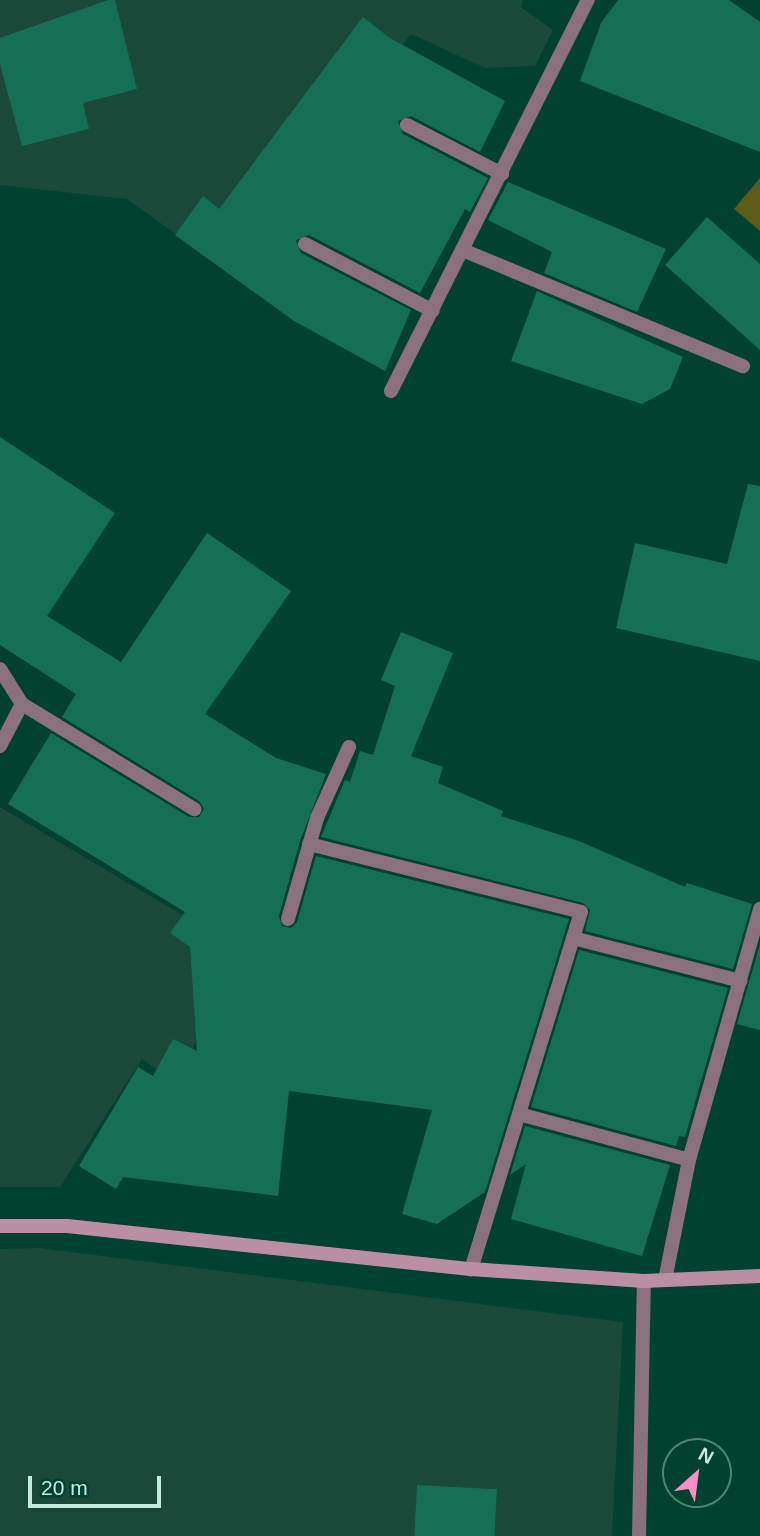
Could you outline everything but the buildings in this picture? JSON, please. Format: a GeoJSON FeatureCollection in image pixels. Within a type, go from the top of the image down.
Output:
{"type":"FeatureCollection","features":[{"type":"Feature","properties":{"kind":"street"},"geometry":{"type":"LineString","coordinates":[[391,391],[465,251],[588,0]]}},
{"type":"Feature","properties":{"kind":"street"},"geometry":{"type":"LineString","coordinates":[[407,125],[502,174]]}},
{"type":"Feature","properties":{"kind":"street"},"geometry":{"type":"LineString","coordinates":[[305,244],[433,312]]}},
{"type":"Feature","properties":{"kind":"street"},"geometry":{"type":"LineString","coordinates":[[465,251],[743,366]]}},
{"type":"Feature","properties":{"kind":"street"},"geometry":{"type":"LineString","coordinates":[[0,669],[22,704],[194,808]]}},
{"type":"Feature","properties":{"kind":"street"},"geometry":{"type":"LineString","coordinates":[[0,746],[22,704]]}},
{"type":"Feature","properties":{"kind":"street"},"geometry":{"type":"LineString","coordinates":[[288,919],[309,844],[349,747]]}},
{"type":"Feature","properties":{"kind":"street"},"geometry":{"type":"LineString","coordinates":[[309,844],[581,912],[471,1269]]}},
{"type":"Feature","properties":{"kind":"street"},"geometry":{"type":"LineString","coordinates":[[664,1280],[689,1160],[760,909]]}},
{"type":"Feature","properties":{"kind":"street"},"geometry":{"type":"LineString","coordinates":[[573,938],[741,981]]}},
{"type":"Feature","properties":{"kind":"street"},"geometry":{"type":"LineString","coordinates":[[519,1114],[689,1160]]}},
{"type":"Feature","properties":{"kind":"street"},"geometry":{"type":"LineString","coordinates":[[0,1226],[67,1226],[471,1269],[644,1281],[760,1276]]}},
{"type":"Feature","properties":{"kind":"street"},"geometry":{"type":"LineString","coordinates":[[639,1536],[644,1281]]}},
{"type":"Feature","properties":{"kind":"shaded area"},"geometry":{"type":"Polygon","coordinates":[[[0,0],[523,0],[521,7],[553,30],[535,66],[485,68],[411,34],[226,270],[127,199],[0,185],[0,0]]]}},
{"type":"Feature","properties":{"kind":"shaded area"},"geometry":{"type":"Polygon","coordinates":[[[760,178],[760,231],[734,209],[760,178]]]}},
{"type":"Feature","properties":{"kind":"shaded area"},"geometry":{"type":"Polygon","coordinates":[[[0,807],[206,929],[213,1003],[177,1084],[142,1059],[60,1187],[0,1187],[0,807]]]}},
{"type":"Feature","properties":{"kind":"shaded area"},"geometry":{"type":"Polygon","coordinates":[[[40,1248],[623,1322],[612,1536],[0,1536],[0,1249],[40,1248]]]}}]}
